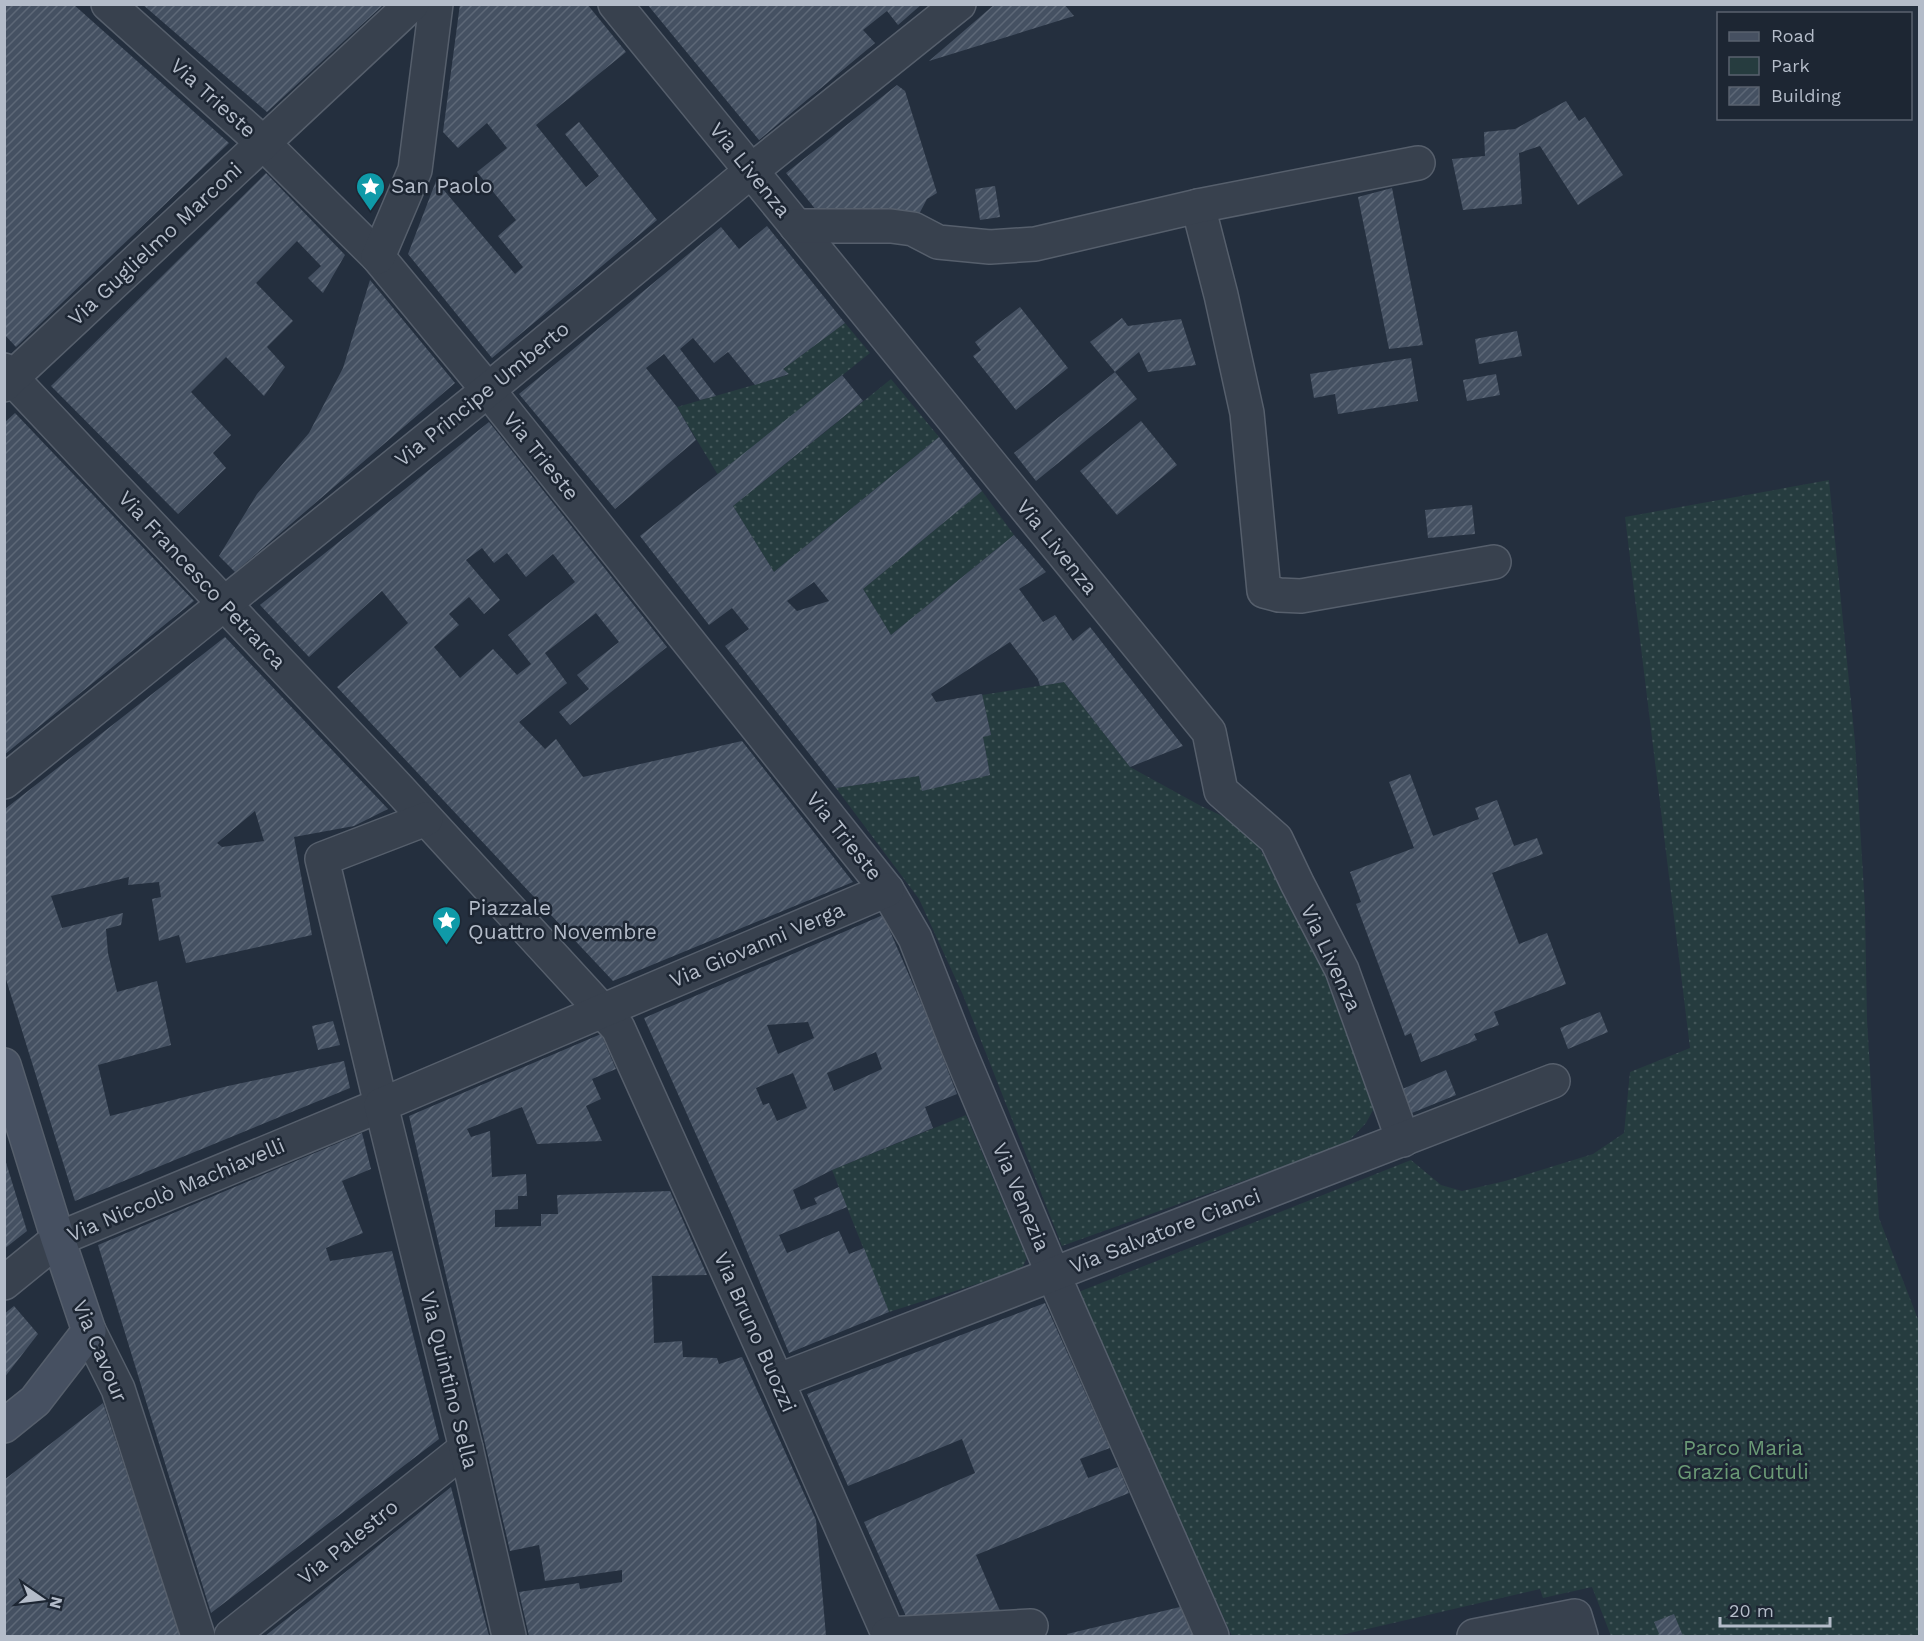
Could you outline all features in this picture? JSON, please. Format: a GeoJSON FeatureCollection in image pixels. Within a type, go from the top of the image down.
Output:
{"type":"FeatureCollection","features":[{"type":"Feature","properties":{"kind":"street","name":"Via Trieste"},"geometry":{"type":"LineString","coordinates":[[108,4],[263,143],[378,257],[488,390],[887,890]]}},
{"type":"Feature","properties":{"kind":"street","name":"Via Guglielmo Marconi"},"geometry":{"type":"LineString","coordinates":[[7,378],[412,4]]}},
{"type":"Feature","properties":{"kind":"street"},"geometry":{"type":"LineString","coordinates":[[378,257],[415,170],[436,4]]}},
{"type":"Feature","properties":{"kind":"street","name":"Via Livenza"},"geometry":{"type":"LineString","coordinates":[[615,4],[1209,732],[1221,791],[1276,838],[1342,970],[1403,1140]]}},
{"type":"Feature","properties":{"kind":"street","name":"Via Principe Umberto"},"geometry":{"type":"LineString","coordinates":[[4,782],[488,390],[751,171],[959,4]]}},
{"type":"Feature","properties":{"kind":"street"},"geometry":{"type":"LineString","coordinates":[[796,226],[891,226],[912,229],[938,242],[990,247],[1035,244],[1198,206],[1418,163]]}},
{"type":"Feature","properties":{"kind":"street"},"geometry":{"type":"LineString","coordinates":[[1198,206],[1221,295],[1247,413],[1264,591],[1279,595],[1301,596],[1494,562]]}},
{"type":"Feature","properties":{"kind":"street","name":"Via Francesco Petrarca"},"geometry":{"type":"LineString","coordinates":[[7,378],[225,604],[426,819]]}},
{"type":"Feature","properties":{"kind":"street","name":"Via Bruno Buozzi"},"geometry":{"type":"LineString","coordinates":[[426,819],[616,1013],[888,1635]]}},
{"type":"Feature","properties":{"kind":"street","name":"Via Quintino Sella"},"geometry":{"type":"LineString","coordinates":[[426,819],[322,859],[375,1115],[466,1448],[509,1636]]}},
{"type":"Feature","properties":{"kind":"street","name":"Via Giovanni Verga"},"geometry":{"type":"LineString","coordinates":[[375,1115],[616,1013],[887,890]]}},
{"type":"Feature","properties":{"kind":"street","name":"Via Venezia"},"geometry":{"type":"LineString","coordinates":[[887,890],[915,938],[957,1045],[1053,1274],[1212,1636]]}},
{"type":"Feature","properties":{"kind":"street","name":"Via Cavour"},"geometry":{"type":"LineString","coordinates":[[4,1065],[89,1331],[118,1389],[198,1636]]}},
{"type":"Feature","properties":{"kind":"street","name":"Via Salvatore Cianci"},"geometry":{"type":"LineString","coordinates":[[777,1382],[1553,1081]]}},
{"type":"Feature","properties":{"kind":"street","name":"Via Niccolò Machiavelli"},"geometry":{"type":"LineString","coordinates":[[4,1282],[58,1239],[375,1115]]}},
{"type":"Feature","properties":{"kind":"street"},"geometry":{"type":"LineString","coordinates":[[4,1426],[35,1401],[89,1331]]}},
{"type":"Feature","properties":{"kind":"street","name":"Via Palestro"},"geometry":{"type":"LineString","coordinates":[[231,1636],[466,1448]]}},
{"type":"Feature","properties":{"kind":"street"},"geometry":{"type":"LineString","coordinates":[[1474,1636],[1575,1616],[1581,1636]]}},
{"type":"Feature","properties":{"kind":"street"},"geometry":{"type":"LineString","coordinates":[[888,1635],[1031,1626]]}},
{"type":"Feature","properties":{"kind":"green space"},"geometry":{"type":"Polygon","coordinates":[[[845,323],[870,353],[718,475],[677,407],[788,375],[783,369],[845,323]]]}},
{"type":"Feature","properties":{"kind":"green space"},"geometry":{"type":"Polygon","coordinates":[[[891,379],[939,437],[774,572],[733,506],[891,379]]]}},
{"type":"Feature","properties":{"kind":"green space","name":"Parco Maria Grazia Cutuli"},"geometry":{"type":"Polygon","coordinates":[[[1829,480],[1855,742],[1865,908],[1867,1020],[1879,1218],[1919,1322],[1919,1636],[1611,1636],[1592,1587],[1543,1598],[1540,1589],[1337,1636],[1232,1636],[1076,1293],[1411,1160],[1441,1185],[1462,1191],[1505,1181],[1593,1154],[1624,1133],[1630,1072],[1690,1048],[1625,517],[1829,480]]]}},
{"type":"Feature","properties":{"kind":"green space"},"geometry":{"type":"Polygon","coordinates":[[[982,491],[1014,535],[891,635],[863,589],[982,491]]]}},
{"type":"Feature","properties":{"kind":"green space"},"geometry":{"type":"Polygon","coordinates":[[[1064,682],[1130,767],[1233,821],[1255,841],[1326,960],[1372,1090],[1373,1110],[1366,1123],[1346,1144],[1062,1246],[963,995],[919,899],[836,788],[919,776],[922,790],[990,775],[983,737],[991,734],[982,695],[1064,682]]]}},
{"type":"Feature","properties":{"kind":"green space"},"geometry":{"type":"Polygon","coordinates":[[[966,1115],[1027,1258],[1021,1270],[889,1312],[832,1170],[966,1115]]]}},
{"type":"Feature","properties":{"kind":"building"},"geometry":{"type":"Polygon","coordinates":[[[4,4],[73,4],[229,143],[16,347],[4,334],[4,4]]]}},
{"type":"Feature","properties":{"kind":"building"},"geometry":{"type":"Polygon","coordinates":[[[142,4],[381,4],[382,6],[267,112],[142,4]]]}},
{"type":"Feature","properties":{"kind":"building"},"geometry":{"type":"Polygon","coordinates":[[[460,4],[587,4],[626,52],[536,125],[586,187],[599,176],[565,134],[579,122],[657,220],[492,358],[408,254],[436,181],[515,274],[523,267],[498,236],[516,220],[477,172],[507,148],[487,123],[458,148],[443,132],[460,4]]]}},
{"type":"Feature","properties":{"kind":"building"},"geometry":{"type":"Polygon","coordinates":[[[647,4],[922,4],[898,25],[887,11],[863,30],[875,43],[759,140],[647,4]]]}},
{"type":"Feature","properties":{"kind":"building"},"geometry":{"type":"Polygon","coordinates":[[[995,4],[1064,4],[1074,16],[929,61],[995,4]]]}},
{"type":"Feature","properties":{"kind":"building"},"geometry":{"type":"Polygon","coordinates":[[[897,85],[905,91],[937,193],[927,199],[917,218],[821,216],[786,173],[897,85]]]}},
{"type":"Feature","properties":{"kind":"building"},"geometry":{"type":"Polygon","coordinates":[[[1566,101],[1579,121],[1585,117],[1623,175],[1578,205],[1540,146],[1519,153],[1522,204],[1463,210],[1452,159],[1485,156],[1484,132],[1515,129],[1566,101]]]}},
{"type":"Feature","properties":{"kind":"building"},"geometry":{"type":"Polygon","coordinates":[[[266,173],[345,255],[323,293],[308,278],[321,266],[297,241],[256,283],[293,321],[267,347],[285,367],[264,396],[226,357],[191,392],[231,435],[213,453],[226,468],[178,514],[51,386],[266,173]]]}},
{"type":"Feature","properties":{"kind":"building"},"geometry":{"type":"Polygon","coordinates":[[[995,186],[1000,217],[980,220],[975,189],[995,186]]]}},
{"type":"Feature","properties":{"kind":"building"},"geometry":{"type":"Polygon","coordinates":[[[1392,188],[1423,345],[1389,349],[1358,197],[1392,188]]]}},
{"type":"Feature","properties":{"kind":"building"},"geometry":{"type":"Polygon","coordinates":[[[767,226],[845,323],[783,369],[789,374],[755,385],[728,352],[714,363],[693,338],[680,349],[716,396],[700,400],[664,354],[646,368],[677,407],[696,440],[615,509],[519,394],[721,227],[739,249],[767,226]]]}},
{"type":"Feature","properties":{"kind":"building"},"geometry":{"type":"Polygon","coordinates":[[[370,280],[455,383],[235,572],[219,556],[257,494],[309,433],[343,368],[370,280]]]}},
{"type":"Feature","properties":{"kind":"building"},"geometry":{"type":"Polygon","coordinates":[[[1020,307],[1068,368],[1016,410],[973,356],[981,350],[975,342],[1020,307]]]}},
{"type":"Feature","properties":{"kind":"building"},"geometry":{"type":"Polygon","coordinates":[[[1122,318],[1128,326],[1181,319],[1196,365],[1148,372],[1139,352],[1115,372],[1090,342],[1122,318]]]}},
{"type":"Feature","properties":{"kind":"building"},"geometry":{"type":"Polygon","coordinates":[[[1517,331],[1522,356],[1479,364],[1475,339],[1517,331]]]}},
{"type":"Feature","properties":{"kind":"building"},"geometry":{"type":"Polygon","coordinates":[[[1411,358],[1418,401],[1338,414],[1335,394],[1314,398],[1310,374],[1411,358]]]}},
{"type":"Feature","properties":{"kind":"building"},"geometry":{"type":"Polygon","coordinates":[[[1115,372],[1137,399],[1036,481],[1014,453],[1115,372]]]}},
{"type":"Feature","properties":{"kind":"building"},"geometry":{"type":"Polygon","coordinates":[[[1496,374],[1500,395],[1467,401],[1463,380],[1496,374]]]}},
{"type":"Feature","properties":{"kind":"building"},"geometry":{"type":"Polygon","coordinates":[[[842,375],[863,401],[733,506],[774,572],[939,437],[982,491],[863,589],[891,635],[1014,535],[1046,572],[1019,589],[1043,622],[1055,615],[1073,641],[1090,627],[1183,746],[1130,767],[1064,682],[1040,686],[1038,679],[1010,642],[931,694],[936,702],[982,694],[991,735],[983,737],[990,775],[922,791],[919,776],[836,788],[725,646],[749,629],[732,608],[709,625],[640,536],[842,375]],[[814,582],[787,601],[797,611],[829,601],[814,582]]]}},
{"type":"Feature","properties":{"kind":"building"},"geometry":{"type":"Polygon","coordinates":[[[15,413],[194,601],[4,755],[4,423],[15,413]]]}},
{"type":"Feature","properties":{"kind":"building"},"geometry":{"type":"Polygon","coordinates":[[[1141,421],[1177,465],[1117,515],[1080,471],[1141,421]]]}},
{"type":"Feature","properties":{"kind":"building"},"geometry":{"type":"Polygon","coordinates":[[[489,422],[667,647],[570,725],[559,712],[589,689],[577,675],[619,642],[596,613],[545,653],[567,683],[519,722],[545,749],[556,739],[583,777],[742,741],[853,882],[613,981],[337,687],[408,623],[382,591],[309,657],[260,605],[489,422]],[[482,548],[466,560],[500,600],[484,614],[469,597],[449,614],[459,625],[434,647],[460,678],[493,649],[517,675],[531,664],[508,635],[575,582],[553,554],[526,577],[507,553],[494,563],[482,548]]]}},
{"type":"Feature","properties":{"kind":"building"},"geometry":{"type":"Polygon","coordinates":[[[1472,505],[1475,534],[1428,538],[1425,510],[1472,505]]]}},
{"type":"Feature","properties":{"kind":"building"},"geometry":{"type":"Polygon","coordinates":[[[225,637],[388,809],[354,826],[294,837],[312,935],[186,963],[179,935],[159,941],[152,899],[161,897],[159,882],[128,885],[129,877],[51,896],[62,928],[123,913],[121,925],[106,929],[108,953],[117,992],[157,981],[171,1045],[98,1065],[110,1116],[228,1086],[344,1061],[350,1088],[75,1201],[5,976],[5,809],[225,637]],[[255,811],[217,843],[222,847],[264,841],[255,811]]]}},
{"type":"Feature","properties":{"kind":"building"},"geometry":{"type":"Polygon","coordinates":[[[1410,774],[1433,836],[1479,819],[1475,808],[1497,800],[1514,846],[1537,838],[1543,854],[1492,873],[1519,944],[1547,933],[1566,984],[1494,1012],[1499,1025],[1474,1034],[1477,1040],[1421,1062],[1411,1033],[1405,1036],[1356,904],[1361,902],[1350,872],[1414,848],[1389,782],[1410,774]]]}},
{"type":"Feature","properties":{"kind":"building"},"geometry":{"type":"Polygon","coordinates":[[[883,915],[957,1094],[925,1107],[933,1128],[832,1170],[793,1190],[801,1210],[817,1204],[814,1198],[839,1187],[847,1207],[779,1235],[787,1253],[839,1231],[849,1254],[864,1248],[889,1312],[789,1353],[732,1215],[644,1018],[883,915]],[[808,1022],[767,1025],[778,1054],[814,1038],[808,1022]],[[876,1052],[827,1073],[834,1091],[882,1069],[876,1052]],[[793,1073],[756,1088],[763,1105],[769,1103],[777,1121],[807,1108],[793,1073]]]}},
{"type":"Feature","properties":{"kind":"building"},"geometry":{"type":"Polygon","coordinates":[[[1600,1012],[1608,1032],[1568,1049],[1560,1028],[1600,1012]]]}},
{"type":"Feature","properties":{"kind":"building"},"geometry":{"type":"Polygon","coordinates":[[[333,1021],[340,1045],[318,1050],[312,1026],[333,1021]]]}},
{"type":"Feature","properties":{"kind":"building"},"geometry":{"type":"Polygon","coordinates":[[[601,1034],[616,1069],[592,1079],[601,1099],[586,1106],[602,1141],[537,1144],[522,1107],[467,1129],[471,1137],[490,1131],[492,1177],[526,1174],[527,1196],[518,1196],[518,1209],[495,1210],[495,1227],[541,1226],[541,1214],[558,1214],[557,1195],[670,1191],[707,1275],[652,1276],[654,1343],[682,1341],[683,1357],[717,1358],[719,1364],[742,1357],[816,1520],[826,1636],[529,1636],[519,1592],[579,1583],[580,1589],[622,1582],[622,1570],[545,1581],[539,1545],[510,1551],[409,1116],[601,1034]]]}},
{"type":"Feature","properties":{"kind":"building"},"geometry":{"type":"Polygon","coordinates":[[[1446,1070],[1456,1095],[1407,1115],[1398,1091],[1446,1070]]]}},
{"type":"Feature","properties":{"kind":"building"},"geometry":{"type":"Polygon","coordinates":[[[362,1133],[371,1169],[342,1181],[363,1233],[326,1248],[330,1261],[392,1251],[439,1439],[211,1613],[98,1245],[362,1133]]]}},
{"type":"Feature","properties":{"kind":"building"},"geometry":{"type":"Polygon","coordinates":[[[4,1156],[27,1231],[4,1249],[4,1156]]]}},
{"type":"Feature","properties":{"kind":"building"},"geometry":{"type":"Polygon","coordinates":[[[1045,1303],[1110,1448],[1080,1459],[1088,1478],[1118,1467],[1129,1493],[976,1555],[1003,1618],[909,1623],[864,1522],[975,1473],[962,1439],[848,1486],[807,1394],[1045,1303]]]}},
{"type":"Feature","properties":{"kind":"building"},"geometry":{"type":"Polygon","coordinates":[[[14,1306],[38,1334],[4,1378],[4,1314],[14,1306]]]}},
{"type":"Feature","properties":{"kind":"building"},"geometry":{"type":"Polygon","coordinates":[[[103,1403],[181,1636],[4,1636],[4,1480],[103,1403]]]}},
{"type":"Feature","properties":{"kind":"building"},"geometry":{"type":"Polygon","coordinates":[[[451,1487],[489,1636],[265,1636],[312,1599],[451,1487]]]}},
{"type":"Feature","properties":{"kind":"building"},"geometry":{"type":"Polygon","coordinates":[[[1180,1607],[1193,1636],[1068,1636],[1067,1634],[1180,1607]]]}},
{"type":"Feature","properties":{"kind":"building"},"geometry":{"type":"Polygon","coordinates":[[[1674,1614],[1683,1636],[1660,1636],[1654,1622],[1674,1614]]]}},
{"type":"Feature","properties":{"kind":"place","name":"San Paolo"},"geometry":{"type":"Point","coordinates":[370,212]}},
{"type":"Feature","properties":{"kind":"place","name":"Piazzale Quattro Novembre"},"geometry":{"type":"Point","coordinates":[447,946]}}]}
